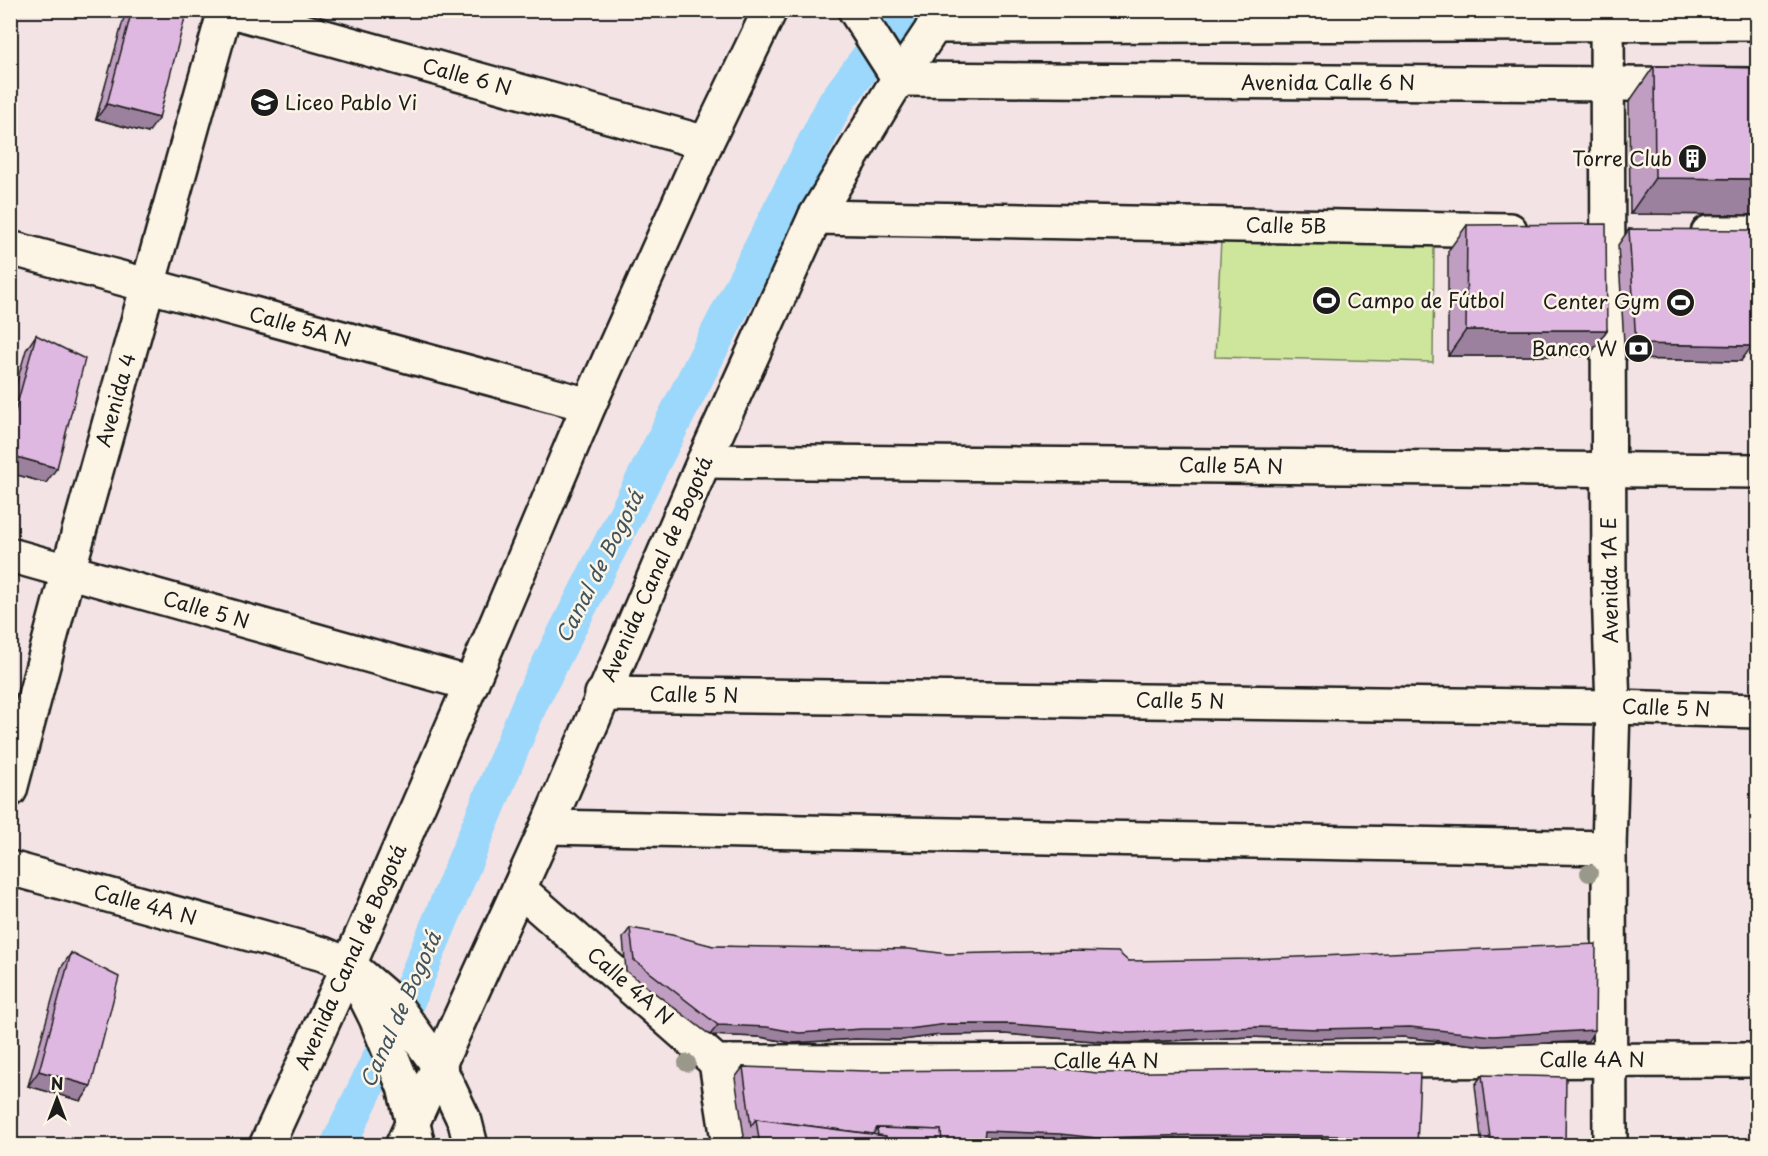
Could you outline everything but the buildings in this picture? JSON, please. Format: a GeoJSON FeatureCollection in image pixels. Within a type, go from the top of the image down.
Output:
{"type":"FeatureCollection","features":[{"type":"Feature","properties":{"kind":"street","name":"Calle 6 N"},"geometry":{"type":"LineString","coordinates":[[227,10],[706,143]]}},
{"type":"Feature","properties":{"kind":"street","name":"Avenida 4"},"geometry":{"type":"LineString","coordinates":[[10,790],[68,572],[227,10]]}},
{"type":"Feature","properties":{"kind":"street","name":"Avenida Canal de Bogotá"},"geometry":{"type":"LineString","coordinates":[[266,1146],[349,964],[589,405],[706,143],[770,10]]}},
{"type":"Feature","properties":{"kind":"street"},"geometry":{"type":"LineString","coordinates":[[855,10],[899,79]]}},
{"type":"Feature","properties":{"kind":"street"},"geometry":{"type":"LineString","coordinates":[[939,18],[1607,16],[1758,23]]}},
{"type":"Feature","properties":{"kind":"street","name":"Avenida 1A E"},"geometry":{"type":"LineString","coordinates":[[1607,16],[1607,85],[1596,231],[1608,469],[1613,707],[1609,848],[1610,1146]]}},
{"type":"Feature","properties":{"kind":"street","name":"Avenida Canal de Bogotá"},"geometry":{"type":"LineString","coordinates":[[411,1138],[430,1055],[519,889],[704,461],[815,217],[939,18]]}},
{"type":"Feature","properties":{"kind":"street","name":"Avenida Calle 6 N"},"geometry":{"type":"LineString","coordinates":[[899,79],[1758,85]]}},
{"type":"Feature","properties":{"kind":"street","name":"Calle 5B"},"geometry":{"type":"LineString","coordinates":[[815,217],[1537,230]]}},
{"type":"Feature","properties":{"kind":"street"},"geometry":{"type":"LineString","coordinates":[[1596,231],[1642,232]]}},
{"type":"Feature","properties":{"kind":"street"},"geometry":{"type":"LineString","coordinates":[[1677,232],[1758,233]]}},
{"type":"Feature","properties":{"kind":"street","name":"Calle 5A N"},"geometry":{"type":"LineString","coordinates":[[10,248],[589,405]]}},
{"type":"Feature","properties":{"kind":"street","name":"Calle 5A N"},"geometry":{"type":"LineString","coordinates":[[704,461],[1758,471]]}},
{"type":"Feature","properties":{"kind":"street","name":"Calle 5 N"},"geometry":{"type":"LineString","coordinates":[[10,555],[471,684]]}},
{"type":"Feature","properties":{"kind":"street","name":"Calle 5 N"},"geometry":{"type":"LineString","coordinates":[[602,694],[1613,707],[1758,711]]}},
{"type":"Feature","properties":{"kind":"street"},"geometry":{"type":"LineString","coordinates":[[546,827],[1609,848]]}},
{"type":"Feature","properties":{"kind":"street","name":"Calle 4A N"},"geometry":{"type":"LineString","coordinates":[[10,868],[323,954],[349,964]]}},
{"type":"Feature","properties":{"kind":"street","name":"Calle 4A N"},"geometry":{"type":"LineString","coordinates":[[519,889],[717,1062],[1758,1060]]}},
{"type":"Feature","properties":{"kind":"street"},"geometry":{"type":"LineString","coordinates":[[349,964],[384,1011],[430,1055],[465,1122],[471,1146]]}},
{"type":"Feature","properties":{"kind":"street"},"geometry":{"type":"LineString","coordinates":[[384,1011],[404,1087],[411,1138]]}},
{"type":"Feature","properties":{"kind":"street"},"geometry":{"type":"LineString","coordinates":[[717,1062],[729,1146]]}},
{"type":"Feature","properties":{"kind":"green space","name":"Campo de Fútbol"},"geometry":{"type":"Polygon","coordinates":[[[1221,240],[1434,245],[1433,362],[1215,357],[1221,240]]]}},
{"type":"Feature","properties":{"kind":"waterway","name":"Canal de Bogotá"},"geometry":{"type":"LineString","coordinates":[[338,1146],[405,1006],[531,701],[836,102],[904,10]]}},
{"type":"Feature","properties":{"kind":"place","name":"Liceo Pablo Vi"},"geometry":{"type":"Point","coordinates":[264,103]}},
{"type":"Feature","properties":{"kind":"place","name":"Torre Club"},"geometry":{"type":"Point","coordinates":[1693,159]}},
{"type":"Feature","properties":{"kind":"place","name":"Campo de Fútbol"},"geometry":{"type":"Point","coordinates":[1326,301]}},
{"type":"Feature","properties":{"kind":"place","name":"Center Gym"},"geometry":{"type":"Point","coordinates":[1681,302]}},
{"type":"Feature","properties":{"kind":"place","name":"Banco W"},"geometry":{"type":"Point","coordinates":[1638,349]}}]}
